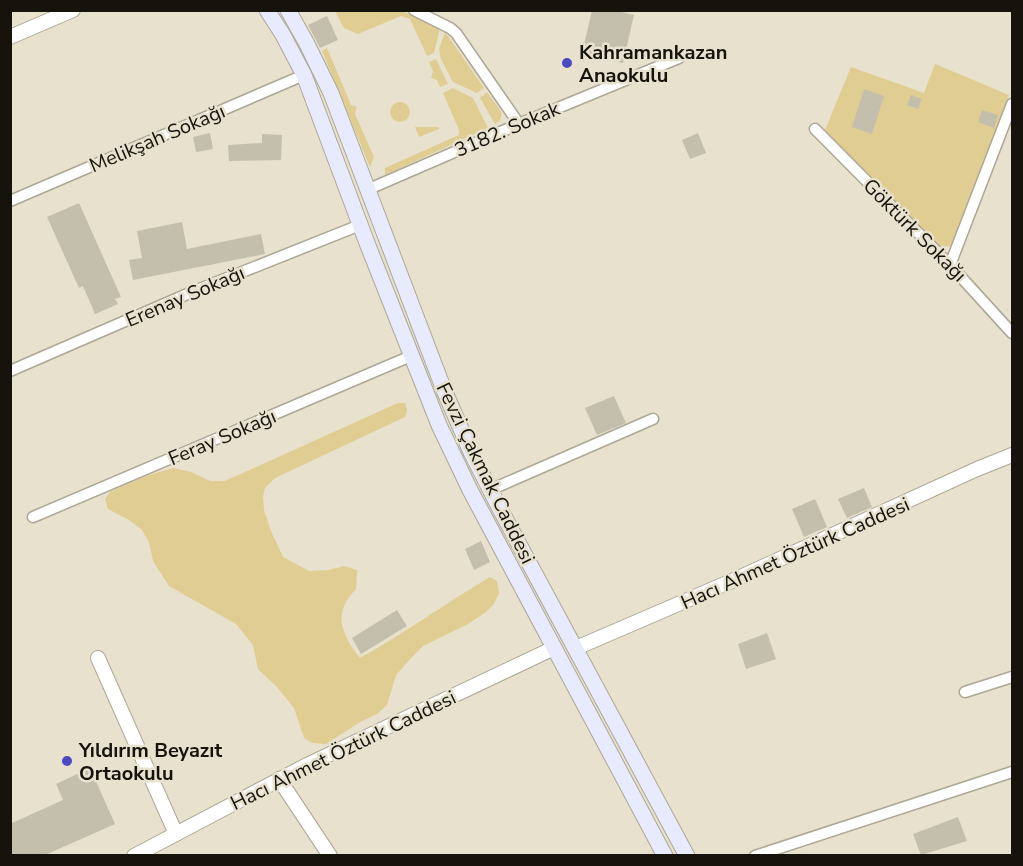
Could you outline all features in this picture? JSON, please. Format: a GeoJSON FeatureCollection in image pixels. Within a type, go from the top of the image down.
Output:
{"type":"FeatureCollection","features":[{"type":"Feature","properties":{"kind":"main road","name":"Fevzi Çakmak Caddesi"},"geometry":{"type":"LineString","coordinates":[[267,10],[304,75],[411,356],[470,490],[666,855]]}},
{"type":"Feature","properties":{"kind":"main road","name":"Fevzi Çakmak Caddesi"},"geometry":{"type":"LineString","coordinates":[[288,10],[331,93],[444,390],[490,490],[687,855]]}},
{"type":"Feature","properties":{"kind":"street"},"geometry":{"type":"LineString","coordinates":[[10,37],[73,10]]}},
{"type":"Feature","properties":{"kind":"street"},"geometry":{"type":"LineString","coordinates":[[414,10],[456,33],[519,124]]}},
{"type":"Feature","properties":{"kind":"street","name":"3182. Sokak"},"geometry":{"type":"LineString","coordinates":[[369,189],[679,58]]}},
{"type":"Feature","properties":{"kind":"street","name":"Melikşah Sokağı"},"geometry":{"type":"LineString","coordinates":[[10,201],[304,75]]}},
{"type":"Feature","properties":{"kind":"street"},"geometry":{"type":"LineString","coordinates":[[950,265],[1012,104]]}},
{"type":"Feature","properties":{"kind":"street","name":"Göktürk Sokağı"},"geometry":{"type":"LineString","coordinates":[[815,129],[950,265],[1012,333]]}},
{"type":"Feature","properties":{"kind":"street","name":"Erenay Sokağı"},"geometry":{"type":"LineString","coordinates":[[10,371],[192,292],[360,225]]}},
{"type":"Feature","properties":{"kind":"street","name":"Feray Sokağı"},"geometry":{"type":"LineString","coordinates":[[33,517],[411,356]]}},
{"type":"Feature","properties":{"kind":"street"},"geometry":{"type":"LineString","coordinates":[[490,490],[653,419]]}},
{"type":"Feature","properties":{"kind":"street","name":"Hacı Ahmet Öztürk Caddesi"},"geometry":{"type":"LineString","coordinates":[[576,648],[1012,455]]}},
{"type":"Feature","properties":{"kind":"street","name":"Hacı Ahmet Öztürk Caddesi"},"geometry":{"type":"LineString","coordinates":[[134,855],[279,779],[554,648]]}},
{"type":"Feature","properties":{"kind":"street"},"geometry":{"type":"LineString","coordinates":[[98,657],[176,834]]}},
{"type":"Feature","properties":{"kind":"street"},"geometry":{"type":"LineString","coordinates":[[965,692],[1012,676]]}},
{"type":"Feature","properties":{"kind":"street"},"geometry":{"type":"LineString","coordinates":[[755,855],[1012,772]]}},
{"type":"Feature","properties":{"kind":"street"},"geometry":{"type":"LineString","coordinates":[[279,779],[330,855]]}},
{"type":"Feature","properties":{"kind":"shaded area"},"geometry":{"type":"Polygon","coordinates":[[[335,11],[402,11],[440,28],[434,53],[427,56],[410,19],[401,16],[358,34],[344,28],[335,11]]]}},
{"type":"Feature","properties":{"kind":"shaded area"},"geometry":{"type":"Polygon","coordinates":[[[445,32],[484,88],[477,93],[453,82],[441,59],[439,49],[445,32]]]}},
{"type":"Feature","properties":{"kind":"shaded area"},"geometry":{"type":"Polygon","coordinates":[[[327,48],[351,105],[357,107],[355,114],[374,157],[370,167],[322,51],[327,48]]]}},
{"type":"Feature","properties":{"kind":"shaded area"},"geometry":{"type":"Polygon","coordinates":[[[436,59],[448,84],[440,87],[437,80],[431,78],[433,71],[429,62],[436,59]]]}},
{"type":"Feature","properties":{"kind":"shaded area"},"geometry":{"type":"Polygon","coordinates":[[[935,64],[1009,95],[953,246],[937,247],[825,130],[851,67],[924,93],[935,64]]]}},
{"type":"Feature","properties":{"kind":"shaded area"},"geometry":{"type":"Polygon","coordinates":[[[453,88],[473,98],[488,128],[385,175],[385,168],[459,135],[443,93],[453,88]]]}},
{"type":"Feature","properties":{"kind":"shaded area"},"geometry":{"type":"Polygon","coordinates":[[[487,92],[502,113],[500,120],[495,124],[480,98],[487,92]]]}},
{"type":"Feature","properties":{"kind":"shaded area"},"geometry":{"type":"Polygon","coordinates":[[[400,102],[407,105],[410,112],[407,119],[400,122],[393,119],[390,112],[393,105],[400,102]]]}},
{"type":"Feature","properties":{"kind":"shaded area"},"geometry":{"type":"Polygon","coordinates":[[[415,127],[439,127],[439,129],[419,137],[415,127]]]}},
{"type":"Feature","properties":{"kind":"shaded area"},"geometry":{"type":"Polygon","coordinates":[[[398,403],[405,403],[407,410],[405,417],[275,478],[265,488],[264,510],[283,557],[309,571],[329,570],[344,566],[357,570],[356,589],[344,607],[342,624],[348,640],[360,658],[490,577],[497,581],[499,593],[494,604],[486,612],[468,624],[423,646],[396,675],[387,705],[377,714],[326,744],[312,743],[304,738],[294,708],[258,669],[253,645],[236,624],[169,586],[153,561],[149,542],[142,530],[108,509],[105,499],[111,491],[146,476],[173,468],[191,472],[210,481],[225,481],[398,403]]]}},
{"type":"Feature","properties":{"kind":"building"},"geometry":{"type":"Polygon","coordinates":[[[592,10],[614,10],[634,15],[623,63],[582,54],[592,10]]]}},
{"type":"Feature","properties":{"kind":"building"},"geometry":{"type":"Polygon","coordinates":[[[327,16],[338,40],[320,48],[308,25],[327,16]]]}},
{"type":"Feature","properties":{"kind":"building"},"geometry":{"type":"Polygon","coordinates":[[[864,89],[884,96],[872,134],[852,127],[864,89]]]}},
{"type":"Feature","properties":{"kind":"building"},"geometry":{"type":"Polygon","coordinates":[[[911,95],[922,99],[918,109],[907,105],[911,95]]]}},
{"type":"Feature","properties":{"kind":"building"},"geometry":{"type":"Polygon","coordinates":[[[982,110],[998,115],[994,128],[978,122],[982,110]]]}},
{"type":"Feature","properties":{"kind":"building"},"geometry":{"type":"Polygon","coordinates":[[[210,133],[213,149],[196,152],[193,137],[210,133]]]}},
{"type":"Feature","properties":{"kind":"building"},"geometry":{"type":"Polygon","coordinates":[[[698,133],[706,153],[690,159],[682,140],[698,133]]]}},
{"type":"Feature","properties":{"kind":"building"},"geometry":{"type":"Polygon","coordinates":[[[262,134],[282,135],[281,160],[229,161],[228,145],[262,143],[262,134]]]}},
{"type":"Feature","properties":{"kind":"building"},"geometry":{"type":"Polygon","coordinates":[[[79,203],[121,297],[115,299],[118,304],[95,314],[83,286],[79,288],[47,217],[79,203]]]}},
{"type":"Feature","properties":{"kind":"building"},"geometry":{"type":"Polygon","coordinates":[[[182,222],[187,249],[261,234],[265,254],[133,280],[129,260],[142,258],[137,231],[182,222]]]}},
{"type":"Feature","properties":{"kind":"building"},"geometry":{"type":"Polygon","coordinates":[[[614,396],[626,423],[597,435],[585,408],[614,396]]]}},
{"type":"Feature","properties":{"kind":"building"},"geometry":{"type":"Polygon","coordinates":[[[864,488],[872,507],[847,518],[838,499],[864,488]]]}},
{"type":"Feature","properties":{"kind":"building"},"geometry":{"type":"Polygon","coordinates":[[[815,499],[827,527],[804,537],[792,509],[815,499]]]}},
{"type":"Feature","properties":{"kind":"building"},"geometry":{"type":"Polygon","coordinates":[[[481,541],[490,562],[474,570],[465,549],[481,541]]]}},
{"type":"Feature","properties":{"kind":"building"},"geometry":{"type":"Polygon","coordinates":[[[397,610],[407,626],[361,654],[352,638],[397,610]]]}},
{"type":"Feature","properties":{"kind":"building"},"geometry":{"type":"Polygon","coordinates":[[[767,633],[776,659],[746,669],[738,644],[767,633]]]}},
{"type":"Feature","properties":{"kind":"building"},"geometry":{"type":"Polygon","coordinates":[[[90,768],[115,824],[45,855],[10,855],[10,824],[63,800],[56,784],[90,768]]]}},
{"type":"Feature","properties":{"kind":"building"},"geometry":{"type":"Polygon","coordinates":[[[958,817],[967,841],[921,855],[913,834],[958,817]]]}},
{"type":"Feature","properties":{"kind":"place","name":"Kahramankazan Anaokulu"},"geometry":{"type":"Point","coordinates":[567,63]}},
{"type":"Feature","properties":{"kind":"place","name":"Yıldırım Beyazıt Ortaokulu"},"geometry":{"type":"Point","coordinates":[67,761]}}]}
